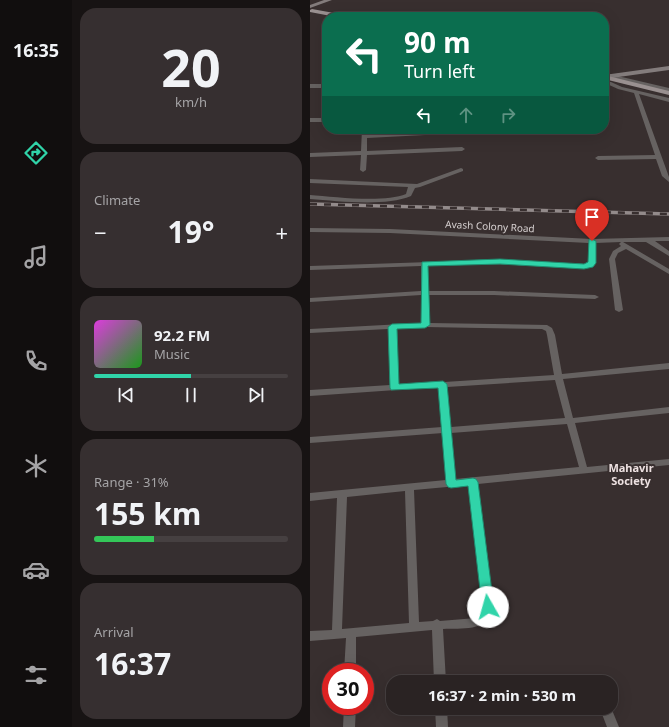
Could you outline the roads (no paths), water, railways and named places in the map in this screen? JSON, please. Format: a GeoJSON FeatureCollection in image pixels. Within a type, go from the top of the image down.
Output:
{"type":"FeatureCollection","features":[{"type":"Feature","properties":{"kind":"main road"},"geometry":{"type":"LineString","coordinates":[[311,10],[322,15]]}},
{"type":"Feature","properties":{"kind":"main road"},"geometry":{"type":"LineString","coordinates":[[311,10],[322,12]]}},
{"type":"Feature","properties":{"kind":"main road"},"geometry":{"type":"LineString","coordinates":[[609,80],[669,99]]}},
{"type":"Feature","properties":{"kind":"main road"},"geometry":{"type":"LineString","coordinates":[[625,85],[669,91]]}},
{"type":"Feature","properties":{"kind":"street"},"geometry":{"type":"LineString","coordinates":[[311,10],[329,0]]}},
{"type":"Feature","properties":{"kind":"street"},"geometry":{"type":"LineString","coordinates":[[609,79],[668,70]]}},
{"type":"Feature","properties":{"kind":"street"},"geometry":{"type":"LineString","coordinates":[[609,80],[660,88],[669,91]]}},
{"type":"Feature","properties":{"kind":"street"},"geometry":{"type":"LineString","coordinates":[[609,81],[620,88],[669,99]]}},
{"type":"Feature","properties":{"kind":"street"},"geometry":{"type":"LineString","coordinates":[[660,88],[666,83]]}},
{"type":"Feature","properties":{"kind":"street"},"geometry":{"type":"LineString","coordinates":[[310,86],[322,86]]}},
{"type":"Feature","properties":{"kind":"street"},"geometry":{"type":"LineString","coordinates":[[636,92],[659,160],[665,176],[669,180]]}},
{"type":"Feature","properties":{"kind":"street"},"geometry":{"type":"LineString","coordinates":[[310,120],[322,120]]}},
{"type":"Feature","properties":{"kind":"street"},"geometry":{"type":"LineString","coordinates":[[363,170],[365,134]]}},
{"type":"Feature","properties":{"kind":"street"},"geometry":{"type":"LineString","coordinates":[[310,155],[462,149]]}},
{"type":"Feature","properties":{"kind":"street"},"geometry":{"type":"LineString","coordinates":[[598,158],[659,160],[669,162]]}},
{"type":"Feature","properties":{"kind":"street"},"geometry":{"type":"LineString","coordinates":[[310,181],[412,186],[424,185],[461,170]]}},
{"type":"Feature","properties":{"kind":"street"},"geometry":{"type":"LineString","coordinates":[[310,197],[377,199],[403,198],[409,195],[412,186]]}},
{"type":"Feature","properties":{"kind":"street","name":"Avash Colony Road"},"geometry":{"type":"LineString","coordinates":[[310,230],[438,233],[592,241],[669,239]]}},
{"type":"Feature","properties":{"kind":"street"},"geometry":{"type":"LineString","coordinates":[[648,240],[669,254]]}},
{"type":"Feature","properties":{"kind":"street"},"geometry":{"type":"LineString","coordinates":[[310,268],[495,262],[590,266],[592,263],[592,241]]}},
{"type":"Feature","properties":{"kind":"street"},"geometry":{"type":"LineString","coordinates":[[617,241],[669,272]]}},
{"type":"Feature","properties":{"kind":"street"},"geometry":{"type":"LineString","coordinates":[[619,310],[612,259],[615,252],[626,246]]}},
{"type":"Feature","properties":{"kind":"street"},"geometry":{"type":"LineString","coordinates":[[424,264],[425,325]]}},
{"type":"Feature","properties":{"kind":"street"},"geometry":{"type":"LineString","coordinates":[[310,300],[425,294],[494,293],[595,297]]}},
{"type":"Feature","properties":{"kind":"street"},"geometry":{"type":"LineString","coordinates":[[310,331],[425,325],[544,327],[549,330],[551,334],[558,377],[584,471]]}},
{"type":"Feature","properties":{"kind":"street"},"geometry":{"type":"LineString","coordinates":[[392,327],[394,388]]}},
{"type":"Feature","properties":{"kind":"street"},"geometry":{"type":"LineString","coordinates":[[310,393],[558,377],[669,366]]}},
{"type":"Feature","properties":{"kind":"street"},"geometry":{"type":"LineString","coordinates":[[443,384],[451,484]]}},
{"type":"Feature","properties":{"kind":"street"},"geometry":{"type":"LineString","coordinates":[[310,440],[570,420],[669,410]]}},
{"type":"Feature","properties":{"kind":"street"},"geometry":{"type":"LineString","coordinates":[[310,496],[473,482],[669,462]]}},
{"type":"Feature","properties":{"kind":"street"},"geometry":{"type":"LineString","coordinates":[[310,636],[437,624],[477,622],[484,619],[487,615],[488,607],[473,482]]}},
{"type":"Feature","properties":{"kind":"street"},"geometry":{"type":"LineString","coordinates":[[409,487],[414,626]]}},
{"type":"Feature","properties":{"kind":"street"},"geometry":{"type":"LineString","coordinates":[[337,634],[342,494]]}},
{"type":"Feature","properties":{"kind":"street"},"geometry":{"type":"LineString","coordinates":[[437,624],[440,675]]}},
{"type":"Feature","properties":{"kind":"street"},"geometry":{"type":"LineString","coordinates":[[350,663],[351,633]]}},
{"type":"Feature","properties":{"kind":"street"},"geometry":{"type":"LineString","coordinates":[[349,727],[350,715]]}},
{"type":"Feature","properties":{"kind":"street"},"geometry":{"type":"LineString","coordinates":[[441,715],[442,727]]}},
{"type":"Feature","properties":{"kind":"street"},"geometry":{"type":"LineString","coordinates":[[608,715],[613,727]]}},
{"type":"Feature","properties":{"kind":"railway"},"geometry":{"type":"LineString","coordinates":[[310,204],[669,214]]}},
{"type":"Feature","properties":{"kind":"district","name":"Mahavir Society"},"geometry":{"type":"Point","coordinates":[631,474]}}]}
